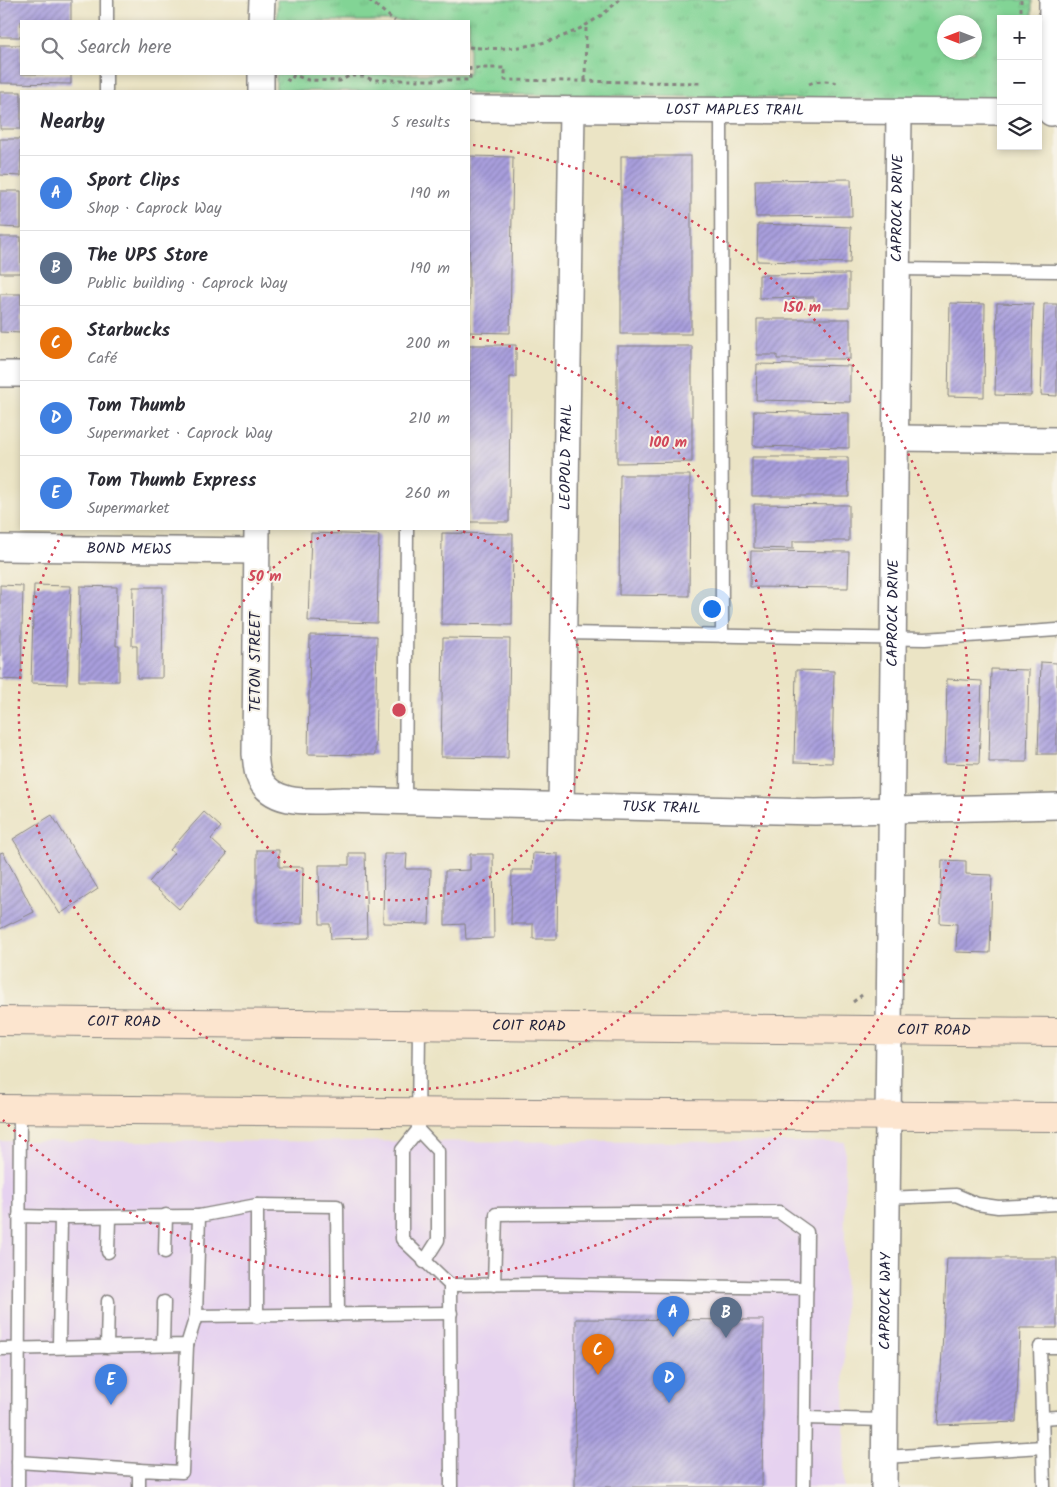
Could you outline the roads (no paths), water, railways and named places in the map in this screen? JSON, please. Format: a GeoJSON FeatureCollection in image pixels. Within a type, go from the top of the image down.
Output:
{"type":"FeatureCollection","features":[{"type":"Feature","properties":{"kind":"main road","name":"COIT ROAD"},"geometry":{"type":"LineString","coordinates":[[0,1021],[889,1032],[1057,1032]]}},
{"type":"Feature","properties":{"kind":"main road"},"geometry":{"type":"LineString","coordinates":[[10,1109],[418,1121],[888,1115],[1057,1117]]}},
{"type":"Feature","properties":{"kind":"street"},"geometry":{"type":"LineString","coordinates":[[262,0],[262,20]]}},
{"type":"Feature","properties":{"kind":"street"},"geometry":{"type":"LineString","coordinates":[[1049,113],[1052,0]]}},
{"type":"Feature","properties":{"kind":"street"},"geometry":{"type":"LineString","coordinates":[[261,75],[261,90]]}},
{"type":"Feature","properties":{"kind":"street","name":"LOST MAPLES TRAIL"},"geometry":{"type":"LineString","coordinates":[[470,109],[997,112]]}},
{"type":"Feature","properties":{"kind":"street","name":"LEOPOLD TRAIL"},"geometry":{"type":"LineString","coordinates":[[561,806],[572,110]]}},
{"type":"Feature","properties":{"kind":"street","name":"CAPROCK DRIVE"},"geometry":{"type":"LineString","coordinates":[[888,1115],[899,112]]}},
{"type":"Feature","properties":{"kind":"street"},"geometry":{"type":"LineString","coordinates":[[0,374],[20,374]]}},
{"type":"Feature","properties":{"kind":"street"},"geometry":{"type":"LineString","coordinates":[[896,438],[1057,440]]}},
{"type":"Feature","properties":{"kind":"street","name":"BOND MEWS"},"geometry":{"type":"LineString","coordinates":[[0,548],[257,540]]}},
{"type":"Feature","properties":{"kind":"street","name":"TETON STREET"},"geometry":{"type":"LineString","coordinates":[[257,540],[255,754],[258,774],[269,791]]}},
{"type":"Feature","properties":{"kind":"street","name":"TUSK TRAIL"},"geometry":{"type":"LineString","coordinates":[[269,791],[293,802],[405,802],[815,812],[1057,806]]}},
{"type":"Feature","properties":{"kind":"street","name":"CAPROCK WAY"},"geometry":{"type":"LineString","coordinates":[[884,1487],[888,1115]]}},
{"type":"Feature","properties":{"kind":"lane"},"geometry":{"type":"LineString","coordinates":[[107,0],[107,20]]}},
{"type":"Feature","properties":{"kind":"lane"},"geometry":{"type":"LineString","coordinates":[[106,75],[106,90]]}},
{"type":"Feature","properties":{"kind":"lane"},"geometry":{"type":"LineString","coordinates":[[721,111],[722,636]]}},
{"type":"Feature","properties":{"kind":"lane"},"geometry":{"type":"LineString","coordinates":[[898,269],[1057,271]]}},
{"type":"Feature","properties":{"kind":"lane"},"geometry":{"type":"LineString","coordinates":[[405,802],[407,530]]}},
{"type":"Feature","properties":{"kind":"lane"},"geometry":{"type":"LineString","coordinates":[[564,633],[925,639],[1057,630]]}},
{"type":"Feature","properties":{"kind":"lane"},"geometry":{"type":"LineString","coordinates":[[419,1026],[418,1121],[402,1150],[402,1239],[450,1285],[806,1288]]}},
{"type":"Feature","properties":{"kind":"lane"},"geometry":{"type":"LineString","coordinates":[[10,1109],[20,1216],[18,1487]]}},
{"type":"Feature","properties":{"kind":"lane"},"geometry":{"type":"LineString","coordinates":[[418,1121],[438,1150],[438,1240],[424,1262]]}},
{"type":"Feature","properties":{"kind":"lane"},"geometry":{"type":"LineString","coordinates":[[887,1198],[956,1195],[977,1204],[998,1207],[1057,1204]]}},
{"type":"Feature","properties":{"kind":"lane"},"geometry":{"type":"LineString","coordinates":[[20,1216],[109,1218],[166,1215],[199,1216],[257,1205],[337,1206],[338,1316]]}},
{"type":"Feature","properties":{"kind":"lane"},"geometry":{"type":"LineString","coordinates":[[256,1317],[257,1205]]}},
{"type":"Feature","properties":{"kind":"lane"},"geometry":{"type":"LineString","coordinates":[[494,1285],[496,1214],[779,1212],[807,1232],[804,1487]]}},
{"type":"Feature","properties":{"kind":"lane"},"geometry":{"type":"LineString","coordinates":[[165,1252],[166,1215]]}},
{"type":"Feature","properties":{"kind":"lane"},"geometry":{"type":"LineString","coordinates":[[18,1462],[182,1472],[187,1345],[196,1316],[199,1216]]}},
{"type":"Feature","properties":{"kind":"lane"},"geometry":{"type":"LineString","coordinates":[[59,1346],[61,1217]]}},
{"type":"Feature","properties":{"kind":"lane"},"geometry":{"type":"LineString","coordinates":[[108,1252],[109,1218]]}},
{"type":"Feature","properties":{"kind":"lane"},"geometry":{"type":"LineString","coordinates":[[450,1285],[451,1487]]}},
{"type":"Feature","properties":{"kind":"lane"},"geometry":{"type":"LineString","coordinates":[[107,1347],[108,1301]]}},
{"type":"Feature","properties":{"kind":"lane"},"geometry":{"type":"LineString","coordinates":[[163,1345],[164,1302]]}},
{"type":"Feature","properties":{"kind":"lane"},"geometry":{"type":"LineString","coordinates":[[196,1316],[256,1317],[450,1313]]}},
{"type":"Feature","properties":{"kind":"lane"},"geometry":{"type":"LineString","coordinates":[[0,1349],[59,1346],[187,1345]]}},
{"type":"Feature","properties":{"kind":"lane"},"geometry":{"type":"LineString","coordinates":[[1044,1487],[1040,1347],[1057,1347]]}},
{"type":"Feature","properties":{"kind":"lane"},"geometry":{"type":"LineString","coordinates":[[1042,1418],[1057,1417]]}},
{"type":"Feature","properties":{"kind":"lane"},"geometry":{"type":"LineString","coordinates":[[805,1418],[885,1420]]}},
{"type":"Feature","properties":{"kind":"lane"},"geometry":{"type":"LineString","coordinates":[[885,1457],[1043,1447]]}},
{"type":"Feature","properties":{"kind":"lane"},"geometry":{"type":"LineString","coordinates":[[139,1470],[139,1487]]}},
{"type":"Feature","properties":{"kind":"place","name":"Sport Clips"},"geometry":{"type":"Point","coordinates":[673,1337]}},
{"type":"Feature","properties":{"kind":"place","name":"The UPS Store"},"geometry":{"type":"Point","coordinates":[726,1338]}},
{"type":"Feature","properties":{"kind":"place","name":"Starbucks"},"geometry":{"type":"Point","coordinates":[598,1375]}},
{"type":"Feature","properties":{"kind":"place","name":"Tom Thumb"},"geometry":{"type":"Point","coordinates":[669,1403]}},
{"type":"Feature","properties":{"kind":"place","name":"Tom Thumb Express"},"geometry":{"type":"Point","coordinates":[111,1405]}}]}
